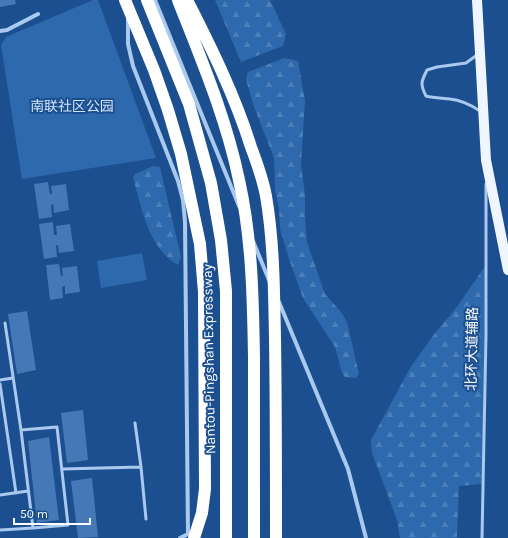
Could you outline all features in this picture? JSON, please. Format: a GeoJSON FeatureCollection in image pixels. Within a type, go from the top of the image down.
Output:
{"type":"FeatureCollection","features":[{"type":"Feature","properties":{"kind":"highway"},"geometry":{"type":"LineString","coordinates":[[125,0],[154,70],[168,110],[181,154],[200,244],[204,292],[205,489],[202,513],[191,536]]}},
{"type":"Feature","properties":{"kind":"highway","name":"Nantou-Pingshan Expressway"},"geometry":{"type":"LineString","coordinates":[[147,0],[189,104],[211,183],[221,240],[226,291],[226,538]]}},
{"type":"Feature","properties":{"kind":"highway"},"geometry":{"type":"LineString","coordinates":[[178,0],[215,94],[228,136],[239,180],[249,237],[253,288],[254,538]]}},
{"type":"Feature","properties":{"kind":"highway"},"geometry":{"type":"LineString","coordinates":[[187,0],[204,33],[245,127],[258,165],[266,195],[271,236],[274,288],[276,538]]}},
{"type":"Feature","properties":{"kind":"main road","name":"北环大道辅路"},"geometry":{"type":"LineString","coordinates":[[477,0],[486,160],[508,270]]}},
{"type":"Feature","properties":{"kind":"street"},"geometry":{"type":"LineString","coordinates":[[129,0],[128,44],[133,66],[178,181],[183,200],[186,249],[191,536],[180,538]]}},
{"type":"Feature","properties":{"kind":"street"},"geometry":{"type":"LineString","coordinates":[[155,0],[348,469],[366,538]]}},
{"type":"Feature","properties":{"kind":"street"},"geometry":{"type":"LineString","coordinates":[[0,31],[7,30],[38,14]]}},
{"type":"Feature","properties":{"kind":"lane"},"geometry":{"type":"LineString","coordinates":[[480,52],[466,63],[427,70],[422,81],[422,87],[426,96],[450,99],[468,104],[484,114]]}},
{"type":"Feature","properties":{"kind":"lane","name":"北环大道辅路"},"geometry":{"type":"LineString","coordinates":[[482,538],[486,335],[486,160]]}},
{"type":"Feature","properties":{"kind":"lane"},"geometry":{"type":"LineString","coordinates":[[5,323],[21,430],[33,528]]}},
{"type":"Feature","properties":{"kind":"lane"},"geometry":{"type":"LineString","coordinates":[[0,380],[13,378]]}},
{"type":"Feature","properties":{"kind":"lane"},"geometry":{"type":"LineString","coordinates":[[0,384],[16,493]]}},
{"type":"Feature","properties":{"kind":"lane"},"geometry":{"type":"LineString","coordinates":[[135,422],[146,519]]}},
{"type":"Feature","properties":{"kind":"lane"},"geometry":{"type":"LineString","coordinates":[[0,530],[68,525],[57,427],[21,430]]}},
{"type":"Feature","properties":{"kind":"lane"},"geometry":{"type":"LineString","coordinates":[[62,469],[141,467]]}},
{"type":"Feature","properties":{"kind":"lane"},"geometry":{"type":"LineString","coordinates":[[0,495],[28,491]]}},
{"type":"Feature","properties":{"kind":"green space","name":"南联社区公园"},"geometry":{"type":"Polygon","coordinates":[[[93,0],[98,0],[156,158],[22,179],[1,45],[6,37],[93,0]]]}},
{"type":"Feature","properties":{"kind":"green space"},"geometry":{"type":"Polygon","coordinates":[[[215,0],[270,0],[286,34],[283,46],[241,62],[215,0]]]}},
{"type":"Feature","properties":{"kind":"green space"},"geometry":{"type":"Polygon","coordinates":[[[284,58],[298,61],[305,101],[301,165],[305,195],[307,242],[325,294],[341,312],[347,322],[359,374],[356,378],[345,377],[342,373],[335,347],[303,298],[280,229],[279,209],[275,190],[274,158],[253,104],[246,79],[248,72],[284,58]]]}},
{"type":"Feature","properties":{"kind":"green space"},"geometry":{"type":"Polygon","coordinates":[[[153,166],[160,167],[181,257],[178,265],[168,258],[153,238],[143,214],[133,178],[135,174],[153,166]]]}},
{"type":"Feature","properties":{"kind":"green space"},"geometry":{"type":"Polygon","coordinates":[[[142,253],[147,280],[101,288],[97,261],[142,253]]]}},
{"type":"Feature","properties":{"kind":"green space"},"geometry":{"type":"Polygon","coordinates":[[[486,265],[482,484],[459,486],[457,538],[400,538],[397,520],[372,453],[371,440],[410,368],[435,333],[456,308],[486,265]]]}},
{"type":"Feature","properties":{"kind":"building"},"geometry":{"type":"Polygon","coordinates":[[[0,0],[15,0],[16,4],[0,7],[0,0]]]}},
{"type":"Feature","properties":{"kind":"building"},"geometry":{"type":"Polygon","coordinates":[[[48,182],[50,194],[52,194],[51,186],[66,184],[69,210],[54,213],[53,204],[51,205],[52,217],[39,219],[34,184],[48,182]]]}},
{"type":"Feature","properties":{"kind":"building"},"geometry":{"type":"Polygon","coordinates":[[[53,222],[54,235],[57,235],[56,226],[70,224],[74,251],[59,253],[58,245],[56,245],[57,257],[44,259],[39,224],[53,222]]]}},
{"type":"Feature","properties":{"kind":"building"},"geometry":{"type":"Polygon","coordinates":[[[59,264],[61,276],[63,276],[62,268],[77,266],[80,292],[65,294],[65,286],[62,287],[63,298],[50,300],[46,265],[59,264]]]}},
{"type":"Feature","properties":{"kind":"building"},"geometry":{"type":"Polygon","coordinates":[[[27,311],[36,370],[17,374],[8,314],[27,311]]]}},
{"type":"Feature","properties":{"kind":"building"},"geometry":{"type":"Polygon","coordinates":[[[83,410],[88,460],[67,463],[61,413],[83,410]]]}},
{"type":"Feature","properties":{"kind":"building"},"geometry":{"type":"Polygon","coordinates":[[[49,437],[59,520],[37,523],[28,441],[49,437]]]}},
{"type":"Feature","properties":{"kind":"building"},"geometry":{"type":"Polygon","coordinates":[[[92,478],[98,537],[78,538],[71,481],[92,478]]]}}]}
